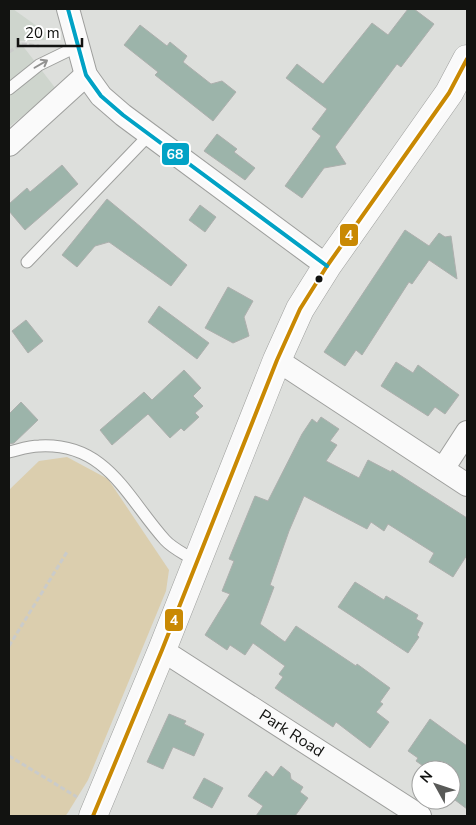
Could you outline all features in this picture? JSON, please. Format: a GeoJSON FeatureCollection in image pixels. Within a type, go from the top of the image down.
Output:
{"type":"FeatureCollection","features":[{"type":"Feature","properties":{"kind":"street"},"geometry":{"type":"LineString","coordinates":[[68,9],[86,74],[101,96],[149,135],[326,266]]}},
{"type":"Feature","properties":{"kind":"street"},"geometry":{"type":"LineString","coordinates":[[92,812],[162,650],[276,360],[300,309],[326,266],[449,93],[467,58]]}},
{"type":"Feature","properties":{"kind":"street"},"geometry":{"type":"LineString","coordinates":[[9,145],[86,74]]}},
{"type":"Feature","properties":{"kind":"street"},"geometry":{"type":"LineString","coordinates":[[276,360],[467,485]]}},
{"type":"Feature","properties":{"kind":"street"},"geometry":{"type":"LineString","coordinates":[[443,469],[467,432]]}},
{"type":"Feature","properties":{"kind":"street","name":"Park Road"},"geometry":{"type":"LineString","coordinates":[[162,650],[420,816]]}},
{"type":"Feature","properties":{"kind":"lane"},"geometry":{"type":"LineString","coordinates":[[9,89],[39,65],[78,46]]}},
{"type":"Feature","properties":{"kind":"lane"},"geometry":{"type":"LineString","coordinates":[[27,262],[149,135]]}},
{"type":"Feature","properties":{"kind":"lane"},"geometry":{"type":"LineString","coordinates":[[9,452],[38,446],[66,447],[91,456],[120,480],[167,541],[197,562]]}},
{"type":"Feature","properties":{"kind":"path"},"geometry":{"type":"LineString","coordinates":[[9,646],[67,552]]}},
{"type":"Feature","properties":{"kind":"path"},"geometry":{"type":"LineString","coordinates":[[9,756],[92,812]]}},
{"type":"Feature","properties":{"kind":"shaded area"},"geometry":{"type":"Polygon","coordinates":[[[9,9],[13,9],[48,34],[48,40],[19,41],[56,89],[9,127],[9,9]]]}},
{"type":"Feature","properties":{"kind":"shaded area"},"geometry":{"type":"Polygon","coordinates":[[[67,457],[108,479],[169,570],[166,591],[88,780],[67,814],[65,816],[9,816],[9,490],[39,461],[67,457]]]}},
{"type":"Feature","properties":{"kind":"building"},"geometry":{"type":"Polygon","coordinates":[[[408,9],[414,9],[434,24],[401,67],[397,64],[335,147],[346,164],[324,168],[302,198],[285,186],[321,136],[312,129],[327,109],[286,78],[297,64],[323,84],[372,23],[388,35],[408,9]]]}},
{"type":"Feature","properties":{"kind":"building"},"geometry":{"type":"Polygon","coordinates":[[[140,25],[167,46],[170,42],[187,56],[183,62],[211,84],[222,81],[236,92],[213,121],[155,75],[158,72],[124,45],[140,25]]]}},
{"type":"Feature","properties":{"kind":"building"},"geometry":{"type":"Polygon","coordinates":[[[217,134],[237,149],[234,152],[255,168],[245,180],[204,151],[217,134]]]}},
{"type":"Feature","properties":{"kind":"building"},"geometry":{"type":"Polygon","coordinates":[[[62,165],[78,184],[25,230],[9,211],[9,204],[27,188],[30,192],[62,165]]]}},
{"type":"Feature","properties":{"kind":"building"},"geometry":{"type":"Polygon","coordinates":[[[107,199],[187,265],[171,286],[109,242],[95,246],[77,267],[62,255],[107,199]]]}},
{"type":"Feature","properties":{"kind":"building"},"geometry":{"type":"Polygon","coordinates":[[[200,205],[216,217],[205,232],[189,220],[200,205]]]}},
{"type":"Feature","properties":{"kind":"building"},"geometry":{"type":"Polygon","coordinates":[[[405,230],[429,246],[439,233],[445,237],[451,236],[457,279],[429,260],[412,284],[409,282],[362,355],[356,350],[345,366],[324,352],[405,230]]]}},
{"type":"Feature","properties":{"kind":"building"},"geometry":{"type":"Polygon","coordinates":[[[228,287],[253,301],[244,317],[249,336],[233,343],[205,328],[228,287]]]}},
{"type":"Feature","properties":{"kind":"building"},"geometry":{"type":"Polygon","coordinates":[[[159,306],[209,343],[197,359],[148,322],[159,306]]]}},
{"type":"Feature","properties":{"kind":"building"},"geometry":{"type":"Polygon","coordinates":[[[26,320],[43,341],[28,353],[12,331],[26,320]]]}},
{"type":"Feature","properties":{"kind":"building"},"geometry":{"type":"Polygon","coordinates":[[[396,362],[413,373],[418,365],[459,395],[445,414],[435,407],[428,416],[381,386],[396,362]]]}},
{"type":"Feature","properties":{"kind":"building"},"geometry":{"type":"Polygon","coordinates":[[[184,370],[201,388],[193,396],[203,406],[195,413],[199,417],[184,431],[181,428],[170,438],[148,414],[112,445],[100,430],[144,392],[152,400],[184,370]]]}},
{"type":"Feature","properties":{"kind":"building"},"geometry":{"type":"Polygon","coordinates":[[[21,402],[38,420],[14,443],[9,444],[9,414],[21,402]]]}},
{"type":"Feature","properties":{"kind":"building"},"geometry":{"type":"Polygon","coordinates":[[[321,417],[339,429],[330,441],[337,445],[326,461],[359,478],[368,460],[391,472],[392,470],[467,518],[467,555],[453,577],[429,562],[434,553],[388,524],[384,531],[371,522],[367,529],[304,496],[289,531],[270,585],[274,587],[260,624],[285,642],[296,626],[356,666],[357,664],[390,688],[380,702],[383,704],[376,712],[389,722],[370,748],[336,722],[333,727],[275,688],[283,677],[279,674],[285,666],[253,643],[245,655],[230,645],[227,650],[205,635],[230,594],[222,591],[234,561],[229,559],[255,496],[268,501],[302,434],[312,419],[317,423],[321,417]]]}},
{"type":"Feature","properties":{"kind":"building"},"geometry":{"type":"Polygon","coordinates":[[[355,582],[384,600],[386,596],[418,615],[416,619],[423,623],[417,635],[419,637],[408,653],[338,607],[355,582]]]}},
{"type":"Feature","properties":{"kind":"building"},"geometry":{"type":"Polygon","coordinates":[[[169,714],[186,721],[184,724],[204,734],[194,756],[173,747],[163,769],[147,762],[169,714]]]}},
{"type":"Feature","properties":{"kind":"building"},"geometry":{"type":"Polygon","coordinates":[[[430,719],[467,746],[467,809],[461,804],[461,760],[417,760],[418,758],[408,751],[430,719]]]}},
{"type":"Feature","properties":{"kind":"building"},"geometry":{"type":"Polygon","coordinates":[[[281,766],[290,773],[291,779],[303,787],[300,792],[308,798],[295,816],[256,816],[263,806],[248,796],[266,771],[273,777],[281,766]]]}},
{"type":"Feature","properties":{"kind":"building"},"geometry":{"type":"Polygon","coordinates":[[[204,778],[223,788],[212,808],[193,798],[204,778]]]}},
{"type":"Feature","properties":{"kind":"transit line","name":"68"},"geometry":{"type":"LineString","coordinates":[[68,9],[86,75],[101,96],[123,115],[327,266]]}},
{"type":"Feature","properties":{"kind":"transit line","name":"4"},"geometry":{"type":"LineString","coordinates":[[93,816],[162,650],[277,360],[300,309],[327,266],[449,93],[467,59]]}}]}
